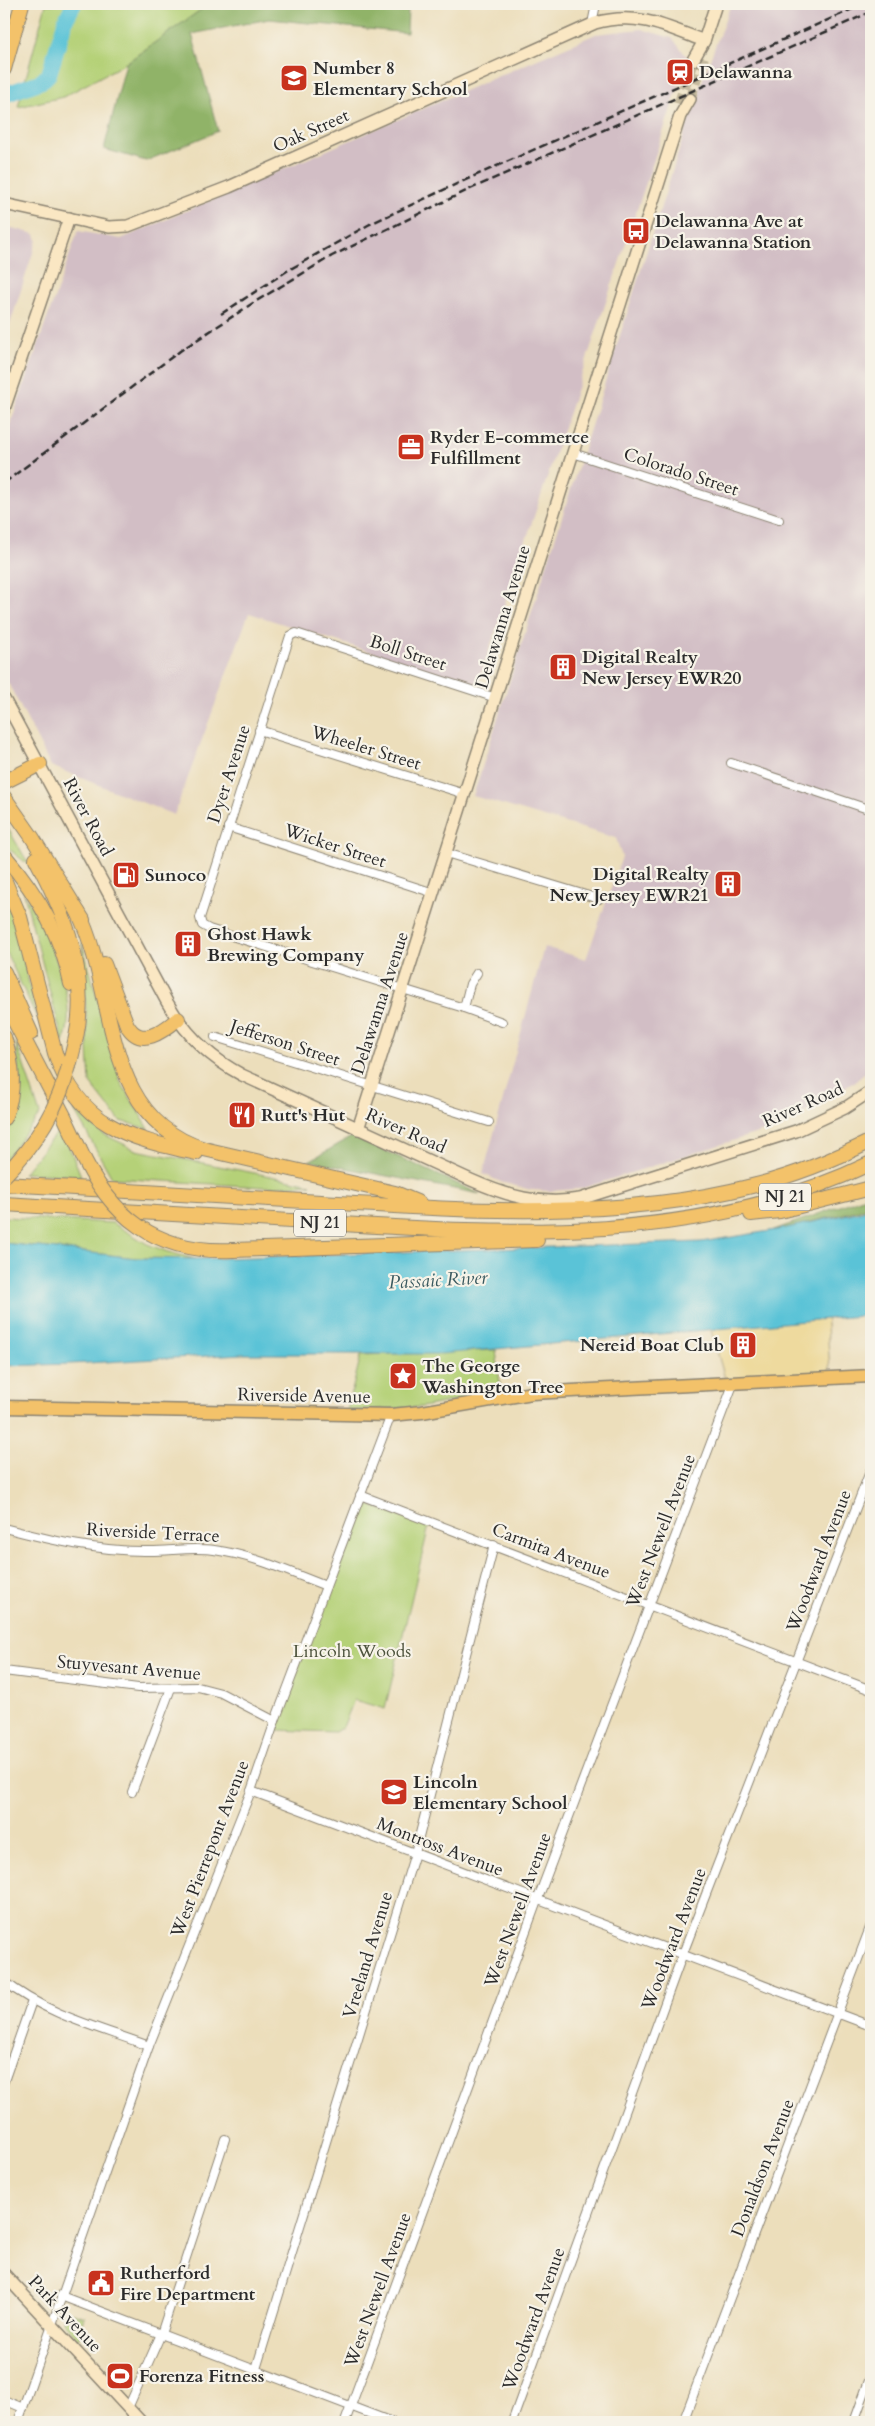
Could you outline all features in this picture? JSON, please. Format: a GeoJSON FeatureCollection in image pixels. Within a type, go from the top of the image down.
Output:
{"type":"FeatureCollection","features":[{"type":"Feature","properties":{"kind":"highway"},"geometry":{"type":"LineString","coordinates":[[4,69],[22,4]]}},
{"type":"Feature","properties":{"kind":"highway"},"geometry":{"type":"LineString","coordinates":[[4,782],[40,764]]}},
{"type":"Feature","properties":{"kind":"highway"},"geometry":{"type":"LineString","coordinates":[[4,798],[78,912],[102,959],[130,1030],[137,1035],[151,1037],[162,1032],[178,1019]]}},
{"type":"Feature","properties":{"kind":"highway"},"geometry":{"type":"LineString","coordinates":[[4,798],[56,898],[70,938],[77,971],[80,1000],[77,1033],[57,1101],[42,1129],[22,1157],[4,1176]]}},
{"type":"Feature","properties":{"kind":"highway"},"geometry":{"type":"LineString","coordinates":[[4,855],[41,907],[64,958],[73,998],[70,1062]]}},
{"type":"Feature","properties":{"kind":"highway"},"geometry":{"type":"LineString","coordinates":[[4,879],[20,917],[57,1059],[66,1080],[84,1104],[111,1127],[138,1140],[210,1156],[283,1169]]}},
{"type":"Feature","properties":{"kind":"highway"},"geometry":{"type":"LineString","coordinates":[[78,912],[94,954],[123,1071],[133,1092],[146,1111],[169,1132],[190,1144],[283,1169],[394,1194],[429,1207]]}},
{"type":"Feature","properties":{"kind":"highway"},"geometry":{"type":"LineString","coordinates":[[4,972],[64,1116]]}},
{"type":"Feature","properties":{"kind":"highway"},"geometry":{"type":"LineString","coordinates":[[4,1001],[64,1116],[94,1181],[109,1201],[132,1222],[154,1236],[176,1244],[200,1249],[533,1240],[632,1226]]}},
{"type":"Feature","properties":{"kind":"highway"},"geometry":{"type":"LineString","coordinates":[[4,1037],[10,1058],[12,1082],[11,1097],[4,1118]]}},
{"type":"Feature","properties":{"kind":"highway","name":"NJ 21"},"geometry":{"type":"LineString","coordinates":[[4,1184],[429,1207],[563,1210],[695,1198],[753,1186],[831,1160],[871,1141]]}},
{"type":"Feature","properties":{"kind":"highway","name":"NJ 21"},"geometry":{"type":"LineString","coordinates":[[4,1204],[475,1231],[566,1230],[632,1226],[696,1218],[758,1206],[791,1196],[871,1163]]}},
{"type":"Feature","properties":{"kind":"highway"},"geometry":{"type":"LineString","coordinates":[[696,1218],[780,1211],[871,1188]]}},
{"type":"Feature","properties":{"kind":"main road","name":"Riverside Avenue"},"geometry":{"type":"LineString","coordinates":[[4,1407],[391,1415],[422,1412],[532,1393],[871,1376]]}},
{"type":"Feature","properties":{"kind":"street"},"geometry":{"type":"LineString","coordinates":[[592,24],[596,4]]}},
{"type":"Feature","properties":{"kind":"street"},"geometry":{"type":"LineString","coordinates":[[698,58],[716,4]]}},
{"type":"Feature","properties":{"kind":"street","name":"Oak Street"},"geometry":{"type":"LineString","coordinates":[[69,218],[116,228],[140,222],[236,184],[592,24],[614,17],[638,18],[704,41]]}},
{"type":"Feature","properties":{"kind":"street","name":"Delawanna Avenue"},"geometry":{"type":"LineString","coordinates":[[358,1129],[685,101]]}},
{"type":"Feature","properties":{"kind":"street"},"geometry":{"type":"LineString","coordinates":[[4,204],[69,218],[4,409]]}},
{"type":"Feature","properties":{"kind":"street","name":"Colorado Street"},"geometry":{"type":"LineString","coordinates":[[573,453],[779,520]]}},
{"type":"Feature","properties":{"kind":"street","name":"Dyer Avenue"},"geometry":{"type":"LineString","coordinates":[[311,638],[296,633],[290,636],[200,918],[202,925],[219,933],[404,989],[502,1022]]}},
{"type":"Feature","properties":{"kind":"street","name":"Boll Street"},"geometry":{"type":"LineString","coordinates":[[311,638],[496,698]]}},
{"type":"Feature","properties":{"kind":"street","name":"River Road"},"geometry":{"type":"LineString","coordinates":[[4,699],[178,1019],[203,1049],[232,1070],[358,1129],[471,1180],[512,1196],[555,1202],[580,1199],[627,1186],[804,1128],[845,1108],[871,1092]]}},
{"type":"Feature","properties":{"kind":"street","name":"Wheeler Street"},"geometry":{"type":"LineString","coordinates":[[259,730],[465,794]]}},
{"type":"Feature","properties":{"kind":"street"},"geometry":{"type":"LineString","coordinates":[[731,763],[871,810]]}},
{"type":"Feature","properties":{"kind":"street","name":"Wicker Street"},"geometry":{"type":"LineString","coordinates":[[228,827],[434,893]]}},
{"type":"Feature","properties":{"kind":"street"},"geometry":{"type":"LineString","coordinates":[[446,853],[599,899]]}},
{"type":"Feature","properties":{"kind":"street"},"geometry":{"type":"LineString","coordinates":[[464,1008],[470,984],[477,973]]}},
{"type":"Feature","properties":{"kind":"street","name":"Jefferson Street"},"geometry":{"type":"LineString","coordinates":[[215,1037],[489,1122]]}},
{"type":"Feature","properties":{"kind":"street","name":"West Newell Avenue"},"geometry":{"type":"LineString","coordinates":[[346,2422],[537,1901],[734,1382]]}},
{"type":"Feature","properties":{"kind":"street","name":"West Pierrepont Avenue"},"geometry":{"type":"LineString","coordinates":[[18,2422],[149,2046],[251,1791],[275,1721],[391,1415]]}},
{"type":"Feature","properties":{"kind":"street","name":"Woodward Avenue"},"geometry":{"type":"LineString","coordinates":[[512,2422],[682,1956],[871,1469]]}},
{"type":"Feature","properties":{"kind":"street","name":"Carmita Avenue"},"geometry":{"type":"LineString","coordinates":[[360,1495],[871,1690]]}},
{"type":"Feature","properties":{"kind":"street","name":"Riverside Terrace"},"geometry":{"type":"LineString","coordinates":[[4,1528],[44,1538],[118,1549],[150,1551],[190,1548],[214,1550],[259,1560],[326,1586]]}},
{"type":"Feature","properties":{"kind":"street","name":"Vreeland Avenue"},"geometry":{"type":"LineString","coordinates":[[256,2369],[415,1853],[494,1545]]}},
{"type":"Feature","properties":{"kind":"street","name":"Stuyvesant Avenue"},"geometry":{"type":"LineString","coordinates":[[4,1671],[121,1686],[198,1687],[215,1691],[275,1721]]}},
{"type":"Feature","properties":{"kind":"street"},"geometry":{"type":"LineString","coordinates":[[132,1792],[171,1688]]}},
{"type":"Feature","properties":{"kind":"street","name":"Montross Avenue"},"geometry":{"type":"LineString","coordinates":[[251,1791],[682,1956],[871,2026]]}},
{"type":"Feature","properties":{"kind":"street","name":"Donaldson Avenue"},"geometry":{"type":"LineString","coordinates":[[683,2422],[871,1925]]}},
{"type":"Feature","properties":{"kind":"street"},"geometry":{"type":"LineString","coordinates":[[4,1981],[32,2001],[149,2046]]}},
{"type":"Feature","properties":{"kind":"street"},"geometry":{"type":"LineString","coordinates":[[4,2081],[32,2001]]}},
{"type":"Feature","properties":{"kind":"street"},"geometry":{"type":"LineString","coordinates":[[128,2408],[161,2334],[225,2139]]}},
{"type":"Feature","properties":{"kind":"street","name":"Park Avenue"},"geometry":{"type":"LineString","coordinates":[[4,2274],[141,2422]]}},
{"type":"Feature","properties":{"kind":"street"},"geometry":{"type":"LineString","coordinates":[[61,2296],[392,2422]]}},
{"type":"Feature","properties":{"kind":"street"},"geometry":{"type":"LineString","coordinates":[[854,2422],[871,2375]]}},
{"type":"Feature","properties":{"kind":"street"},"geometry":{"type":"LineString","coordinates":[[4,2400],[23,2408]]}},
{"type":"Feature","properties":{"kind":"shaded area"},"geometry":{"type":"Polygon","coordinates":[[[731,4],[871,4],[871,1068],[856,1081],[783,1125],[580,1189],[531,1190],[501,1182],[483,1174],[544,947],[586,959],[622,857],[616,838],[473,796],[696,97],[731,4]]]}},
{"type":"Feature","properties":{"kind":"shaded area"},"geometry":{"type":"Polygon","coordinates":[[[641,29],[672,38],[688,58],[477,686],[249,613],[174,815],[51,766],[4,675],[4,442],[78,231],[121,239],[596,34],[641,29]]]}},
{"type":"Feature","properties":{"kind":"shaded area"},"geometry":{"type":"Polygon","coordinates":[[[4,226],[35,234],[37,240],[4,343],[4,226]]]}},
{"type":"Feature","properties":{"kind":"green space"},"geometry":{"type":"Polygon","coordinates":[[[46,4],[209,4],[126,63],[63,97],[18,107],[46,4]]]}},
{"type":"Feature","properties":{"kind":"green space"},"geometry":{"type":"Polygon","coordinates":[[[209,4],[296,4],[333,10],[349,4],[412,4],[408,9],[407,33],[269,19],[192,34],[218,131],[146,161],[104,149],[126,63],[209,4]]]}},
{"type":"Feature","properties":{"kind":"green space"},"geometry":{"type":"Polygon","coordinates":[[[296,4],[349,4],[333,10],[296,4]]]}},
{"type":"Feature","properties":{"kind":"green space"},"geometry":{"type":"Polygon","coordinates":[[[4,822],[30,866],[4,845],[4,822]]]}},
{"type":"Feature","properties":{"kind":"green space"},"geometry":{"type":"Polygon","coordinates":[[[24,893],[51,945],[65,987],[68,1026],[63,1042],[24,893]]]}},
{"type":"Feature","properties":{"kind":"green space"},"geometry":{"type":"Polygon","coordinates":[[[4,898],[14,919],[37,1018],[4,948],[4,898]]]}},
{"type":"Feature","properties":{"kind":"green space"},"geometry":{"type":"Polygon","coordinates":[[[82,943],[120,1081],[149,1129],[120,1121],[90,1083],[82,943]]]}},
{"type":"Feature","properties":{"kind":"green space"},"geometry":{"type":"Polygon","coordinates":[[[16,1042],[40,1114],[4,1161],[4,1132],[17,1106],[20,1086],[16,1042]]]}},
{"type":"Feature","properties":{"kind":"green space"},"geometry":{"type":"Polygon","coordinates":[[[74,1110],[103,1134],[136,1150],[311,1184],[264,1187],[112,1178],[74,1110]]]}},
{"type":"Feature","properties":{"kind":"green space"},"geometry":{"type":"Polygon","coordinates":[[[61,1127],[81,1176],[23,1173],[24,1173],[61,1127]]]}},
{"type":"Feature","properties":{"kind":"green space"},"geometry":{"type":"Polygon","coordinates":[[[353,1136],[480,1194],[309,1161],[353,1136]]]}},
{"type":"Feature","properties":{"kind":"green space"},"geometry":{"type":"Polygon","coordinates":[[[871,1187],[871,1207],[760,1235],[865,1197],[871,1187]]]}},
{"type":"Feature","properties":{"kind":"green space"},"geometry":{"type":"Polygon","coordinates":[[[4,1217],[113,1223],[147,1244],[168,1252],[196,1259],[136,1258],[4,1243],[4,1217]]]}},
{"type":"Feature","properties":{"kind":"green space"},"geometry":{"type":"Polygon","coordinates":[[[496,1350],[501,1392],[422,1407],[347,1411],[361,1355],[496,1350]]]}},
{"type":"Feature","properties":{"kind":"green space","name":"Lincoln Woods"},"geometry":{"type":"Polygon","coordinates":[[[363,1503],[429,1526],[385,1709],[354,1700],[343,1727],[335,1732],[274,1730],[278,1715],[363,1503]]]}},
{"type":"Feature","properties":{"kind":"green space"},"geometry":{"type":"Polygon","coordinates":[[[67,2311],[85,2317],[78,2340],[63,2321],[67,2311]]]}},
{"type":"Feature","properties":{"kind":"sand"},"geometry":{"type":"Polygon","coordinates":[[[826,1309],[830,1372],[726,1382],[708,1320],[826,1309]]]}},
{"type":"Feature","properties":{"kind":"water","name":"Passaic River"},"geometry":{"type":"Polygon","coordinates":[[[871,1209],[871,1315],[440,1354],[242,1354],[4,1366],[4,1243],[136,1258],[196,1259],[701,1242],[782,1229],[871,1209]]]}},
{"type":"Feature","properties":{"kind":"waterway"},"geometry":{"type":"LineString","coordinates":[[4,95],[42,81],[49,74],[66,19],[74,4]]}},
{"type":"Feature","properties":{"kind":"tunnel"},"geometry":{"type":"LineString","coordinates":[[690,99],[704,55]]}},
{"type":"Feature","properties":{"kind":"tunnel"},"geometry":{"type":"LineString","coordinates":[[679,104],[693,60]]}},
{"type":"Feature","properties":{"kind":"railway"},"geometry":{"type":"LineString","coordinates":[[221,314],[287,271],[370,224],[864,4]]}},
{"type":"Feature","properties":{"kind":"railway"},"geometry":{"type":"LineString","coordinates":[[4,483],[180,351],[253,303],[332,256],[468,190],[871,12]]}},
{"type":"Feature","properties":{"kind":"place","name":"Delawanna"},"geometry":{"type":"Point","coordinates":[680,72]}},
{"type":"Feature","properties":{"kind":"place","name":"Number 8 Elementary School"},"geometry":{"type":"Point","coordinates":[294,78]}},
{"type":"Feature","properties":{"kind":"place","name":"Delawanna Ave at Delawanna Station"},"geometry":{"type":"Point","coordinates":[636,231]}},
{"type":"Feature","properties":{"kind":"place","name":"Ryder E-commerce Fulfillment"},"geometry":{"type":"Point","coordinates":[411,447]}},
{"type":"Feature","properties":{"kind":"place","name":"Digital Realty New Jersey EWR20"},"geometry":{"type":"Point","coordinates":[563,667]}},
{"type":"Feature","properties":{"kind":"place","name":"Sunoco"},"geometry":{"type":"Point","coordinates":[126,875]}},
{"type":"Feature","properties":{"kind":"place","name":"Digital Realty New Jersey EWR21"},"geometry":{"type":"Point","coordinates":[728,884]}},
{"type":"Feature","properties":{"kind":"place","name":"Ghost Hawk Brewing Company"},"geometry":{"type":"Point","coordinates":[188,944]}},
{"type":"Feature","properties":{"kind":"place","name":"Rutt's Hut"},"geometry":{"type":"Point","coordinates":[242,1115]}},
{"type":"Feature","properties":{"kind":"place","name":"Nereid Boat Club"},"geometry":{"type":"Point","coordinates":[743,1345]}},
{"type":"Feature","properties":{"kind":"place","name":"The George Washington Tree"},"geometry":{"type":"Point","coordinates":[403,1376]}},
{"type":"Feature","properties":{"kind":"place","name":"Lincoln Elementary School"},"geometry":{"type":"Point","coordinates":[394,1792]}},
{"type":"Feature","properties":{"kind":"place","name":"Rutherford Fire Department"},"geometry":{"type":"Point","coordinates":[101,2283]}},
{"type":"Feature","properties":{"kind":"place","name":"Forenza Fitness"},"geometry":{"type":"Point","coordinates":[120,2376]}}]}
